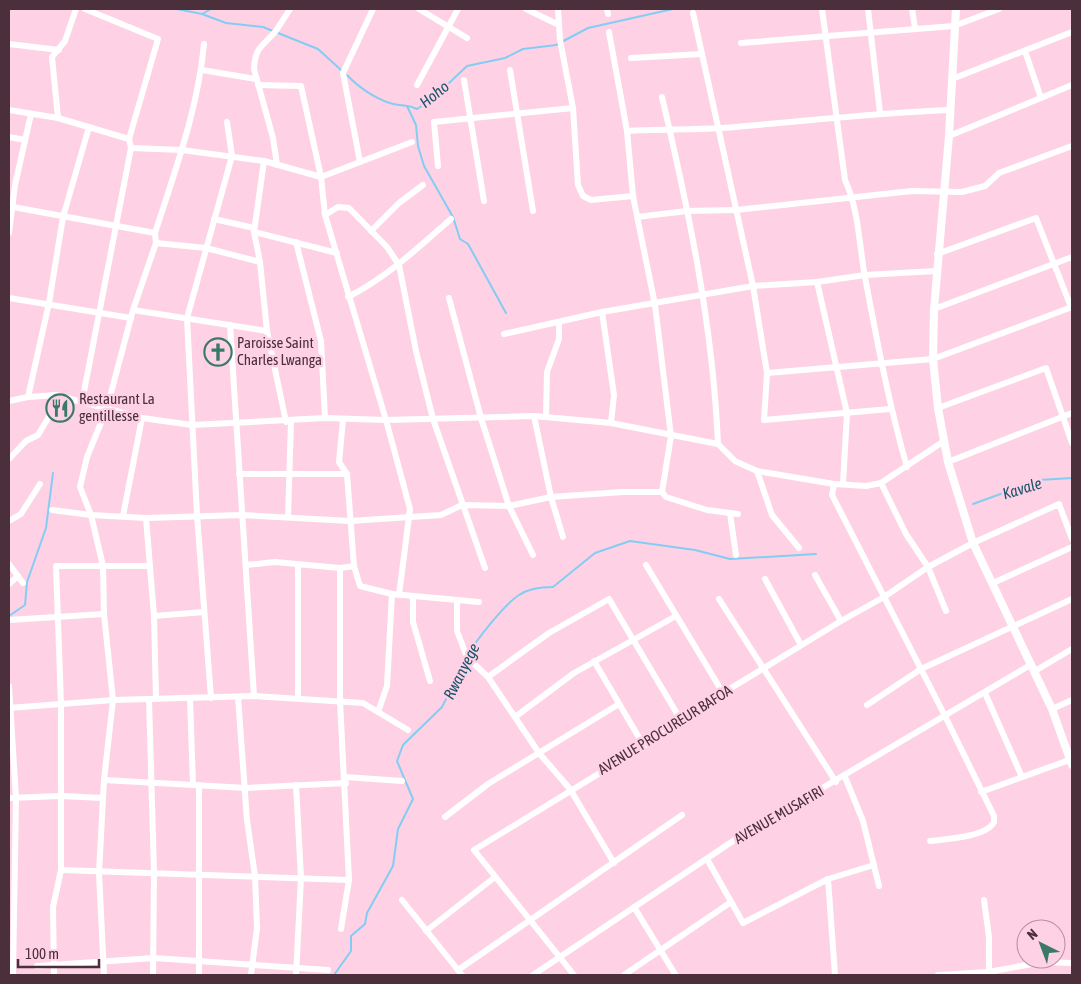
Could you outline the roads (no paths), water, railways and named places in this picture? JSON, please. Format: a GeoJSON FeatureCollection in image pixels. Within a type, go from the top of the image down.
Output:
{"type":"FeatureCollection","features":[{"type":"Feature","properties":{"kind":"main road"},"geometry":{"type":"LineString","coordinates":[[956,9],[934,309],[933,359],[938,408],[948,462],[973,543],[1034,668],[1072,761]]}},
{"type":"Feature","properties":{"kind":"street"},"geometry":{"type":"LineString","coordinates":[[58,118],[52,58],[65,40],[76,9]]}},
{"type":"Feature","properties":{"kind":"street"},"geometry":{"type":"LineString","coordinates":[[82,402],[117,227],[131,148],[129,139],[158,40],[85,9]]}},
{"type":"Feature","properties":{"kind":"street"},"geometry":{"type":"LineString","coordinates":[[277,165],[273,138],[257,82],[255,58],[259,47],[274,33],[290,9]]}},
{"type":"Feature","properties":{"kind":"street"},"geometry":{"type":"LineString","coordinates":[[360,162],[344,72],[373,9]]}},
{"type":"Feature","properties":{"kind":"street"},"geometry":{"type":"LineString","coordinates":[[419,9],[467,38]]}},
{"type":"Feature","properties":{"kind":"street"},"geometry":{"type":"LineString","coordinates":[[417,85],[458,9]]}},
{"type":"Feature","properties":{"kind":"street"},"geometry":{"type":"LineString","coordinates":[[526,9],[559,25]]}},
{"type":"Feature","properties":{"kind":"street"},"geometry":{"type":"LineString","coordinates":[[558,9],[560,40],[572,108],[578,185],[583,196],[591,200],[633,196]]}},
{"type":"Feature","properties":{"kind":"street"},"geometry":{"type":"LineString","coordinates":[[822,9],[845,180],[852,196],[890,409],[907,467]]}},
{"type":"Feature","properties":{"kind":"street"},"geometry":{"type":"LineString","coordinates":[[868,9],[880,113]]}},
{"type":"Feature","properties":{"kind":"street"},"geometry":{"type":"LineString","coordinates":[[912,9],[914,28]]}},
{"type":"Feature","properties":{"kind":"street"},"geometry":{"type":"LineString","coordinates":[[741,43],[954,26],[999,9]]}},
{"type":"Feature","properties":{"kind":"street"},"geometry":{"type":"LineString","coordinates":[[693,13],[754,286],[767,373],[764,420],[890,409]]}},
{"type":"Feature","properties":{"kind":"street"},"geometry":{"type":"LineString","coordinates":[[610,32],[627,131],[633,196],[655,305],[671,436],[662,492]]}},
{"type":"Feature","properties":{"kind":"street"},"geometry":{"type":"LineString","coordinates":[[952,80],[1072,32]]}},
{"type":"Feature","properties":{"kind":"street"},"geometry":{"type":"LineString","coordinates":[[9,44],[58,50]]}},
{"type":"Feature","properties":{"kind":"street"},"geometry":{"type":"LineString","coordinates":[[104,975],[100,873],[104,780],[112,700],[104,614],[103,566],[91,516],[80,487],[88,457],[107,408],[133,310],[156,243],[155,232],[182,150],[202,70],[204,44]]}},
{"type":"Feature","properties":{"kind":"street"},"geometry":{"type":"LineString","coordinates":[[1025,51],[1040,98]]}},
{"type":"Feature","properties":{"kind":"street"},"geometry":{"type":"LineString","coordinates":[[631,58],[702,54]]}},
{"type":"Feature","properties":{"kind":"street"},"geometry":{"type":"LineString","coordinates":[[202,70],[257,82],[302,86],[321,177],[325,215],[386,420],[410,510],[395,594],[387,686],[378,712]]}},
{"type":"Feature","properties":{"kind":"street"},"geometry":{"type":"LineString","coordinates":[[510,70],[533,211]]}},
{"type":"Feature","properties":{"kind":"street"},"geometry":{"type":"LineString","coordinates":[[464,80],[484,201]]}},
{"type":"Feature","properties":{"kind":"street"},"geometry":{"type":"LineString","coordinates":[[948,136],[1072,85]]}},
{"type":"Feature","properties":{"kind":"street"},"geometry":{"type":"LineString","coordinates":[[662,98],[703,295],[715,380],[718,444]]}},
{"type":"Feature","properties":{"kind":"street"},"geometry":{"type":"LineString","coordinates":[[438,166],[434,122],[572,108]]}},
{"type":"Feature","properties":{"kind":"street"},"geometry":{"type":"LineString","coordinates":[[9,110],[58,118],[129,139]]}},
{"type":"Feature","properties":{"kind":"street"},"geometry":{"type":"LineString","coordinates":[[627,131],[669,128],[719,128],[880,113],[950,110]]}},
{"type":"Feature","properties":{"kind":"street"},"geometry":{"type":"LineString","coordinates":[[9,233],[13,207],[12,185],[26,140],[31,114]]}},
{"type":"Feature","properties":{"kind":"street"},"geometry":{"type":"LineString","coordinates":[[211,698],[197,514],[187,318],[232,156],[227,122]]}},
{"type":"Feature","properties":{"kind":"street"},"geometry":{"type":"LineString","coordinates":[[28,397],[49,303],[63,217],[89,127]]}},
{"type":"Feature","properties":{"kind":"street"},"geometry":{"type":"LineString","coordinates":[[9,137],[26,140]]}},
{"type":"Feature","properties":{"kind":"street"},"geometry":{"type":"LineString","coordinates":[[131,148],[182,150],[232,156],[264,161],[321,177],[412,142]]}},
{"type":"Feature","properties":{"kind":"street"},"geometry":{"type":"LineString","coordinates":[[637,217],[736,210],[912,190],[962,192],[985,186],[999,173],[1072,146]]}},
{"type":"Feature","properties":{"kind":"street"},"geometry":{"type":"LineString","coordinates":[[264,161],[254,230],[260,262],[267,331],[289,422],[290,473],[288,518]]}},
{"type":"Feature","properties":{"kind":"street"},"geometry":{"type":"LineString","coordinates":[[371,231],[399,203],[423,186]]}},
{"type":"Feature","properties":{"kind":"street"},"geometry":{"type":"LineString","coordinates":[[13,207],[117,227],[155,232]]}},
{"type":"Feature","properties":{"kind":"street"},"geometry":{"type":"LineString","coordinates":[[325,215],[338,207],[349,208],[387,247],[399,265],[416,351],[434,419],[485,568]]}},
{"type":"Feature","properties":{"kind":"street"},"geometry":{"type":"LineString","coordinates":[[767,373],[933,359],[1071,307],[1036,218],[937,254]]}},
{"type":"Feature","properties":{"kind":"street"},"geometry":{"type":"LineString","coordinates":[[214,219],[337,253]]}},
{"type":"Feature","properties":{"kind":"street"},"geometry":{"type":"LineString","coordinates":[[348,297],[373,284],[399,265],[450,219]]}},
{"type":"Feature","properties":{"kind":"street"},"geometry":{"type":"LineString","coordinates":[[296,242],[321,341],[325,418]]}},
{"type":"Feature","properties":{"kind":"street"},"geometry":{"type":"LineString","coordinates":[[156,243],[206,248],[260,262]]}},
{"type":"Feature","properties":{"kind":"street"},"geometry":{"type":"LineString","coordinates":[[934,309],[1072,256]]}},
{"type":"Feature","properties":{"kind":"street"},"geometry":{"type":"LineString","coordinates":[[504,334],[602,312],[655,305],[754,286],[817,282],[865,275],[936,271]]}},
{"type":"Feature","properties":{"kind":"street"},"geometry":{"type":"LineString","coordinates":[[817,282],[847,413],[843,484]]}},
{"type":"Feature","properties":{"kind":"street"},"geometry":{"type":"LineString","coordinates":[[9,298],[49,303],[100,314],[131,318]]}},
{"type":"Feature","properties":{"kind":"street"},"geometry":{"type":"LineString","coordinates":[[449,298],[481,418],[509,506],[533,555]]}},
{"type":"Feature","properties":{"kind":"street"},"geometry":{"type":"LineString","coordinates":[[133,310],[267,331]]}},
{"type":"Feature","properties":{"kind":"street"},"geometry":{"type":"LineString","coordinates":[[602,312],[614,395],[611,423]]}},
{"type":"Feature","properties":{"kind":"street"},"geometry":{"type":"LineString","coordinates":[[546,417],[547,372],[559,339],[559,323]]}},
{"type":"Feature","properties":{"kind":"street"},"geometry":{"type":"LineString","coordinates":[[230,325],[238,424],[239,474],[254,696]]}},
{"type":"Feature","properties":{"kind":"street"},"geometry":{"type":"LineString","coordinates":[[938,408],[1046,368],[1072,443]]}},
{"type":"Feature","properties":{"kind":"street"},"geometry":{"type":"LineString","coordinates":[[9,459],[26,442],[38,435],[50,414],[56,395]]}},
{"type":"Feature","properties":{"kind":"street"},"geometry":{"type":"LineString","coordinates":[[9,402],[28,397],[56,395],[142,418],[192,425],[289,422],[325,418],[386,420],[534,416],[611,423],[718,444],[735,461],[757,471],[834,484],[866,486],[881,483],[944,441]]}},
{"type":"Feature","properties":{"kind":"street"},"geometry":{"type":"LineString","coordinates":[[948,462],[1072,413]]}},
{"type":"Feature","properties":{"kind":"street"},"geometry":{"type":"LineString","coordinates":[[534,416],[551,497],[563,537]]}},
{"type":"Feature","properties":{"kind":"street"},"geometry":{"type":"LineString","coordinates":[[122,516],[142,418]]}},
{"type":"Feature","properties":{"kind":"street"},"geometry":{"type":"LineString","coordinates":[[343,420],[339,462],[347,474],[354,566],[360,586],[395,594],[479,602]]}},
{"type":"Feature","properties":{"kind":"street"},"geometry":{"type":"LineString","coordinates":[[757,471],[772,515],[800,548]]}},
{"type":"Feature","properties":{"kind":"street"},"geometry":{"type":"LineString","coordinates":[[239,474],[347,474]]}},
{"type":"Feature","properties":{"kind":"street"},"geometry":{"type":"LineString","coordinates":[[881,483],[906,534],[928,567],[946,611]]}},
{"type":"Feature","properties":{"kind":"street"},"geometry":{"type":"LineString","coordinates":[[9,521],[21,514],[40,484]]}},
{"type":"Feature","properties":{"kind":"street"},"geometry":{"type":"LineString","coordinates":[[834,484],[832,495],[994,816],[992,827],[959,838],[930,841]]}},
{"type":"Feature","properties":{"kind":"street"},"geometry":{"type":"LineString","coordinates":[[52,510],[91,516],[146,518],[197,514],[242,514],[350,521],[441,515],[462,505],[509,506],[551,497],[623,492],[662,492],[666,496],[707,510],[738,514]]}},
{"type":"Feature","properties":{"kind":"street","name":"AVENUE PROCUREUR BAFOA"},"geometry":{"type":"LineString","coordinates":[[574,975],[474,850],[570,789],[644,746],[723,693],[801,645],[884,597],[928,567],[973,543],[1059,504],[1072,538]]}},
{"type":"Feature","properties":{"kind":"street"},"geometry":{"type":"LineString","coordinates":[[730,513],[736,555]]}},
{"type":"Feature","properties":{"kind":"street"},"geometry":{"type":"LineString","coordinates":[[146,518],[154,616],[150,783],[154,872],[153,975]]}},
{"type":"Feature","properties":{"kind":"street"},"geometry":{"type":"LineString","coordinates":[[993,583],[1072,548]]}},
{"type":"Feature","properties":{"kind":"street"},"geometry":{"type":"LineString","coordinates":[[246,565],[275,562],[340,568],[354,566]]}},
{"type":"Feature","properties":{"kind":"street"},"geometry":{"type":"LineString","coordinates":[[9,564],[23,583]]}},
{"type":"Feature","properties":{"kind":"street"},"geometry":{"type":"LineString","coordinates":[[298,564],[298,698]]}},
{"type":"Feature","properties":{"kind":"street"},"geometry":{"type":"LineString","coordinates":[[646,565],[723,693]]}},
{"type":"Feature","properties":{"kind":"street"},"geometry":{"type":"LineString","coordinates":[[54,975],[53,907],[60,870],[61,796],[61,704],[56,566],[150,566]]}},
{"type":"Feature","properties":{"kind":"street"},"geometry":{"type":"LineString","coordinates":[[340,568],[340,701],[349,880],[341,930]]}},
{"type":"Feature","properties":{"kind":"street"},"geometry":{"type":"LineString","coordinates":[[815,575],[841,621]]}},
{"type":"Feature","properties":{"kind":"street"},"geometry":{"type":"LineString","coordinates":[[9,584],[18,576]]}},
{"type":"Feature","properties":{"kind":"street"},"geometry":{"type":"LineString","coordinates":[[765,579],[801,645]]}},
{"type":"Feature","properties":{"kind":"street"},"geometry":{"type":"LineString","coordinates":[[413,596],[413,622],[430,681]]}},
{"type":"Feature","properties":{"kind":"street"},"geometry":{"type":"LineString","coordinates":[[488,677],[549,633],[608,599],[634,639],[682,722]]}},
{"type":"Feature","properties":{"kind":"street"},"geometry":{"type":"LineString","coordinates":[[719,599],[762,670],[836,782]]}},
{"type":"Feature","properties":{"kind":"street"},"geometry":{"type":"LineString","coordinates":[[868,705],[921,669],[1072,599]]}},
{"type":"Feature","properties":{"kind":"street"},"geometry":{"type":"LineString","coordinates":[[457,601],[457,632],[467,657],[488,677],[539,753],[570,789],[614,863]]}},
{"type":"Feature","properties":{"kind":"street"},"geometry":{"type":"LineString","coordinates":[[154,616],[204,612]]}},
{"type":"Feature","properties":{"kind":"street"},"geometry":{"type":"LineString","coordinates":[[9,620],[104,614]]}},
{"type":"Feature","properties":{"kind":"street"},"geometry":{"type":"LineString","coordinates":[[515,717],[574,673],[676,616]]}},
{"type":"Feature","properties":{"kind":"street","name":"AVENUE MUSAFIRI"},"geometry":{"type":"LineString","coordinates":[[532,975],[707,859],[945,716],[985,693],[1072,649]]}},
{"type":"Feature","properties":{"kind":"street"},"geometry":{"type":"LineString","coordinates":[[594,661],[644,746]]}},
{"type":"Feature","properties":{"kind":"street"},"geometry":{"type":"LineString","coordinates":[[9,686],[13,975]]}},
{"type":"Feature","properties":{"kind":"street"},"geometry":{"type":"LineString","coordinates":[[985,693],[1022,777]]}},
{"type":"Feature","properties":{"kind":"street"},"geometry":{"type":"LineString","coordinates":[[10,708],[112,700],[254,696],[298,698],[363,703],[408,730]]}},
{"type":"Feature","properties":{"kind":"street"},"geometry":{"type":"LineString","coordinates":[[238,697],[247,820],[255,876],[257,928],[251,975]]}},
{"type":"Feature","properties":{"kind":"street"},"geometry":{"type":"LineString","coordinates":[[190,698],[201,874],[199,975]]}},
{"type":"Feature","properties":{"kind":"street"},"geometry":{"type":"LineString","coordinates":[[1052,709],[1072,700]]}},
{"type":"Feature","properties":{"kind":"street"},"geometry":{"type":"LineString","coordinates":[[445,817],[488,784],[619,704]]}},
{"type":"Feature","properties":{"kind":"street"},"geometry":{"type":"LineString","coordinates":[[981,792],[1072,761]]}},
{"type":"Feature","properties":{"kind":"street"},"geometry":{"type":"LineString","coordinates":[[845,777],[863,821],[879,886]]}},
{"type":"Feature","properties":{"kind":"street"},"geometry":{"type":"LineString","coordinates":[[104,780],[246,788],[345,780],[402,781]]}},
{"type":"Feature","properties":{"kind":"street"},"geometry":{"type":"LineString","coordinates":[[296,785],[301,878],[296,975]]}},
{"type":"Feature","properties":{"kind":"street"},"geometry":{"type":"LineString","coordinates":[[12,798],[61,796],[103,798]]}},
{"type":"Feature","properties":{"kind":"street"},"geometry":{"type":"LineString","coordinates":[[402,900],[460,973],[529,920],[614,863],[682,814]]}},
{"type":"Feature","properties":{"kind":"street"},"geometry":{"type":"LineString","coordinates":[[707,859],[742,923],[828,880],[874,866]]}},
{"type":"Feature","properties":{"kind":"street"},"geometry":{"type":"LineString","coordinates":[[60,870],[100,873],[154,872],[349,880]]}},
{"type":"Feature","properties":{"kind":"street"},"geometry":{"type":"LineString","coordinates":[[426,931],[495,877]]}},
{"type":"Feature","properties":{"kind":"street"},"geometry":{"type":"LineString","coordinates":[[828,880],[835,975]]}},
{"type":"Feature","properties":{"kind":"street"},"geometry":{"type":"LineString","coordinates":[[984,900],[989,973]]}},
{"type":"Feature","properties":{"kind":"street"},"geometry":{"type":"LineString","coordinates":[[624,975],[731,902]]}},
{"type":"Feature","properties":{"kind":"street"},"geometry":{"type":"LineString","coordinates":[[634,907],[675,974]]}},
{"type":"Feature","properties":{"kind":"street"},"geometry":{"type":"LineString","coordinates":[[37,966],[54,967],[154,958],[328,970]]}},
{"type":"Feature","properties":{"kind":"street"},"geometry":{"type":"LineString","coordinates":[[938,975],[989,973],[1042,962],[1072,963]]}},
{"type":"Feature","properties":{"kind":"waterway","name":"Hoho"},"geometry":{"type":"LineString","coordinates":[[177,9],[202,14],[226,23],[263,27],[273,31]]}},
{"type":"Feature","properties":{"kind":"waterway","name":"Hoho"},"geometry":{"type":"LineString","coordinates":[[202,14],[211,9]]}},
{"type":"Feature","properties":{"kind":"waterway","name":"Hoho"},"geometry":{"type":"LineString","coordinates":[[347,75],[364,90],[378,98],[392,104],[410,106],[417,109],[431,100],[467,66],[505,58],[523,49],[556,45],[588,28],[673,9]]}},
{"type":"Feature","properties":{"kind":"waterway","name":"Hoho"},"geometry":{"type":"LineString","coordinates":[[278,33],[318,49],[341,70]]}},
{"type":"Feature","properties":{"kind":"waterway"},"geometry":{"type":"LineString","coordinates":[[407,106],[416,125],[418,146],[424,166],[453,217],[460,239],[468,244],[506,313]]}},
{"type":"Feature","properties":{"kind":"waterway"},"geometry":{"type":"LineString","coordinates":[[9,616],[25,605],[27,582],[46,528],[53,473]]}},
{"type":"Feature","properties":{"kind":"waterway","name":"Kavale"},"geometry":{"type":"LineString","coordinates":[[973,504],[1039,480],[1072,478]]}},
{"type":"Feature","properties":{"kind":"waterway","name":"Rwanyege"},"geometry":{"type":"LineString","coordinates":[[468,655],[491,623],[519,595],[535,588],[553,587],[595,553],[630,541],[695,550],[730,559],[816,554]]}},
{"type":"Feature","properties":{"kind":"waterway","name":"Rwanyege"},"geometry":{"type":"LineString","coordinates":[[334,975],[351,951],[351,936],[365,924],[367,913],[393,866],[398,829],[413,799],[397,761],[403,745],[442,707],[466,660]]}},
{"type":"Feature","properties":{"kind":"place","name":"Paroisse Saint Charles Lwanga"},"geometry":{"type":"Point","coordinates":[218,352]}},
{"type":"Feature","properties":{"kind":"place","name":"Restaurant La gentillesse"},"geometry":{"type":"Point","coordinates":[60,408]}}]}
